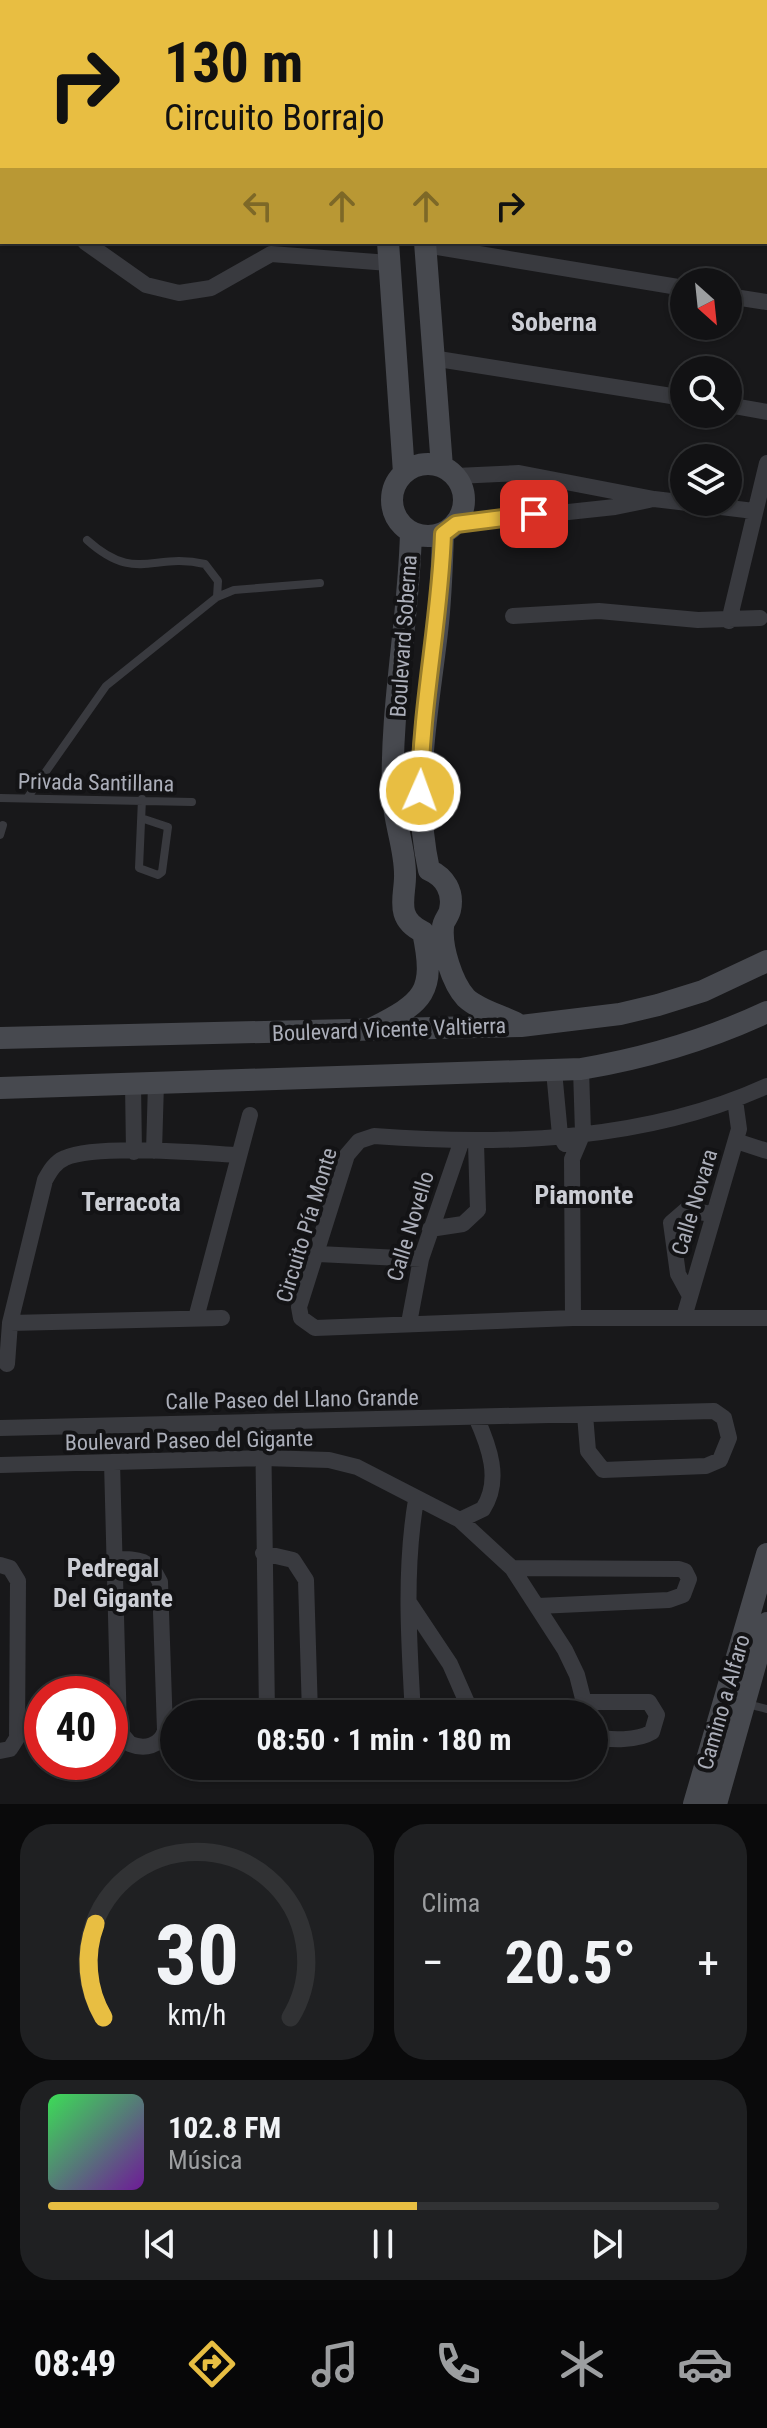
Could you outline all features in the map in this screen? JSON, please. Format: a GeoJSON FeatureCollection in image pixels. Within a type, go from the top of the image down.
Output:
{"type":"FeatureCollection","features":[{"type":"Feature","properties":{"kind":"street"},"geometry":{"type":"LineString","coordinates":[[88,244],[146,285],[179,293],[211,288],[271,254],[389,252],[404,473],[392,492],[392,504],[395,515],[411,532],[432,537],[449,529],[654,499]]}},
{"type":"Feature","properties":{"kind":"street"},"geometry":{"type":"LineString","coordinates":[[449,529],[465,500],[449,471],[432,358],[425,244],[670,286]]}},
{"type":"Feature","properties":{"kind":"street"},"geometry":{"type":"LineString","coordinates":[[742,298],[767,302]]}},
{"type":"Feature","properties":{"kind":"street"},"geometry":{"type":"LineString","coordinates":[[432,358],[670,396]]}},
{"type":"Feature","properties":{"kind":"street"},"geometry":{"type":"LineString","coordinates":[[742,408],[767,412]]}},
{"type":"Feature","properties":{"kind":"street"},"geometry":{"type":"LineString","coordinates":[[729,621],[767,463]]}},
{"type":"Feature","properties":{"kind":"street"},"geometry":{"type":"LineString","coordinates":[[404,473],[429,464],[449,471],[519,473],[654,499],[754,511]]}},
{"type":"Feature","properties":{"kind":"street","name":"Boulevard Soberna"},"geometry":{"type":"LineString","coordinates":[[365,1032],[402,1013],[425,991],[433,928],[451,909],[451,897],[443,879],[429,870],[423,846],[420,761],[449,529]]}},
{"type":"Feature","properties":{"kind":"street","name":"Boulevard Soberna"},"geometry":{"type":"LineString","coordinates":[[411,532],[410,589],[393,796],[406,877],[400,895],[403,908],[412,925],[433,928]]}},
{"type":"Feature","properties":{"kind":"street"},"geometry":{"type":"LineString","coordinates":[[513,616],[599,611],[729,621],[760,618]]}},
{"type":"Feature","properties":{"kind":"street"},"geometry":{"type":"LineString","coordinates":[[406,877],[429,870]]}},
{"type":"Feature","properties":{"kind":"street","name":"Boulevard Soberna"},"geometry":{"type":"LineString","coordinates":[[433,928],[464,996],[477,1006],[521,1026]]}},
{"type":"Feature","properties":{"kind":"street","name":"Boulevard Vicente Valtierra"},"geometry":{"type":"LineString","coordinates":[[0,1038],[365,1032],[521,1026],[620,1014],[658,1005],[703,991],[767,961]]}},
{"type":"Feature","properties":{"kind":"street"},"geometry":{"type":"LineString","coordinates":[[0,1088],[581,1069],[630,1061],[705,1039],[767,1012]]}},
{"type":"Feature","properties":{"kind":"street"},"geometry":{"type":"LineString","coordinates":[[573,1318],[572,1159],[583,1133],[581,1069]]}},
{"type":"Feature","properties":{"kind":"street"},"geometry":{"type":"LineString","coordinates":[[554,1071],[560,1135],[572,1159]]}},
{"type":"Feature","properties":{"kind":"street"},"geometry":{"type":"LineString","coordinates":[[154,1151],[156,1083]]}},
{"type":"Feature","properties":{"kind":"street"},"geometry":{"type":"LineString","coordinates":[[133,1084],[134,1152]]}},
{"type":"Feature","properties":{"kind":"street","name":"Circuito Pía Monte"},"geometry":{"type":"LineString","coordinates":[[767,1086],[688,1115],[583,1133],[469,1143],[374,1136],[359,1141],[344,1165],[299,1307],[305,1323],[315,1328],[573,1318],[767,1318]]}},
{"type":"Feature","properties":{"kind":"street","name":"Calle Novara"},"geometry":{"type":"LineString","coordinates":[[684,1317],[736,1141],[740,1122],[735,1100]]}},
{"type":"Feature","properties":{"kind":"street"},"geometry":{"type":"LineString","coordinates":[[196,1318],[250,1115]]}},
{"type":"Feature","properties":{"kind":"street"},"geometry":{"type":"LineString","coordinates":[[736,1141],[767,1151]]}},
{"type":"Feature","properties":{"kind":"street"},"geometry":{"type":"LineString","coordinates":[[430,1229],[463,1224],[478,1210],[469,1143]]}},
{"type":"Feature","properties":{"kind":"street","name":"Calle Novello"},"geometry":{"type":"LineString","coordinates":[[409,1323],[430,1229],[469,1143]]}},
{"type":"Feature","properties":{"kind":"street"},"geometry":{"type":"LineString","coordinates":[[7,1364],[10,1323],[45,1180],[54,1166],[76,1155],[154,1151],[238,1155]]}},
{"type":"Feature","properties":{"kind":"street"},"geometry":{"type":"LineString","coordinates":[[690,1296],[678,1274],[671,1223],[686,1210],[712,1214]]}},
{"type":"Feature","properties":{"kind":"street"},"geometry":{"type":"LineString","coordinates":[[318,1254],[421,1259]]}},
{"type":"Feature","properties":{"kind":"street"},"geometry":{"type":"LineString","coordinates":[[10,1323],[222,1318]]}},
{"type":"Feature","properties":{"kind":"street","name":"Calle Paseo del Llano Grande"},"geometry":{"type":"LineString","coordinates":[[0,1428],[714,1411],[724,1418],[729,1438],[720,1460],[706,1466],[603,1470],[588,1451],[585,1415]]}},
{"type":"Feature","properties":{"kind":"street"},"geometry":{"type":"LineString","coordinates":[[460,1520],[483,1509],[493,1486],[489,1454],[476,1417]]}},
{"type":"Feature","properties":{"kind":"street"},"geometry":{"type":"LineString","coordinates":[[263,1422],[267,1700]]}},
{"type":"Feature","properties":{"kind":"street","name":"Boulevard Paseo del Gigante"},"geometry":{"type":"LineString","coordinates":[[0,1465],[264,1458],[341,1462],[378,1477],[416,1500],[460,1520],[512,1568],[538,1606]]}},
{"type":"Feature","properties":{"kind":"street"},"geometry":{"type":"LineString","coordinates":[[112,1462],[119,1731],[130,1744],[151,1746],[161,1740],[165,1731],[160,1582],[150,1563],[142,1559],[116,1559]]}},
{"type":"Feature","properties":{"kind":"street"},"geometry":{"type":"LineString","coordinates":[[413,1700],[410,1537],[416,1500]]}},
{"type":"Feature","properties":{"kind":"street"},"geometry":{"type":"LineString","coordinates":[[263,1553],[293,1560],[306,1580],[310,1700]]}},
{"type":"Feature","properties":{"kind":"street","name":"Camino a Alfaro"},"geometry":{"type":"LineString","coordinates":[[716,1804],[733,1700],[767,1554]]}},
{"type":"Feature","properties":{"kind":"street"},"geometry":{"type":"LineString","coordinates":[[0,1565],[10,1568],[18,1581],[17,1738],[10,1749],[0,1751]]}},
{"type":"Feature","properties":{"kind":"street"},"geometry":{"type":"LineString","coordinates":[[512,1568],[685,1571],[689,1579],[683,1595],[669,1600],[538,1606],[565,1650],[583,1700]]}},
{"type":"Feature","properties":{"kind":"street"},"geometry":{"type":"LineString","coordinates":[[410,1604],[450,1664],[466,1700]]}},
{"type":"Feature","properties":{"kind":"street","name":"Camino a Alfaro"},"geometry":{"type":"LineString","coordinates":[[694,1804],[733,1700],[767,1623]]}},
{"type":"Feature","properties":{"kind":"street"},"geometry":{"type":"LineString","coordinates":[[608,1706],[649,1702],[657,1715],[652,1732],[642,1737],[608,1739]]}},
{"type":"Feature","properties":{"kind":"lane"},"geometry":{"type":"LineString","coordinates":[[87,540],[114,562],[193,561],[205,564],[214,571],[218,581],[217,597]]}},
{"type":"Feature","properties":{"kind":"lane"},"geometry":{"type":"LineString","coordinates":[[28,797],[106,686],[217,597],[234,590],[320,583]]}},
{"type":"Feature","properties":{"kind":"lane","name":"Privada Santillana"},"geometry":{"type":"LineString","coordinates":[[0,798],[192,802]]}},
{"type":"Feature","properties":{"kind":"lane"},"geometry":{"type":"LineString","coordinates":[[142,799],[144,819],[139,868],[158,875],[162,872],[168,827],[144,819]]}},
{"type":"Feature","properties":{"kind":"lane"},"geometry":{"type":"LineString","coordinates":[[0,835],[3,825]]}},
{"type":"Feature","properties":{"kind":"lane"},"geometry":{"type":"LineString","coordinates":[[733,1700],[767,1709]]}},
{"type":"Feature","properties":{"kind":"district","name":"Soberna"},"geometry":{"type":"Point","coordinates":[554,322]}},
{"type":"Feature","properties":{"kind":"district","name":"Piamonte"},"geometry":{"type":"Point","coordinates":[584,1195]}},
{"type":"Feature","properties":{"kind":"district","name":"Terracota"},"geometry":{"type":"Point","coordinates":[131,1202]}},
{"type":"Feature","properties":{"kind":"district","name":"Pedregal Del Gigante"},"geometry":{"type":"Point","coordinates":[113,1583]}},
{"type":"Feature","properties":{"kind":"route"},"geometry":{"type":"LineString","coordinates":[[420,791],[420,761],[437,633],[443,534],[456,524],[534,514]]}}]}
